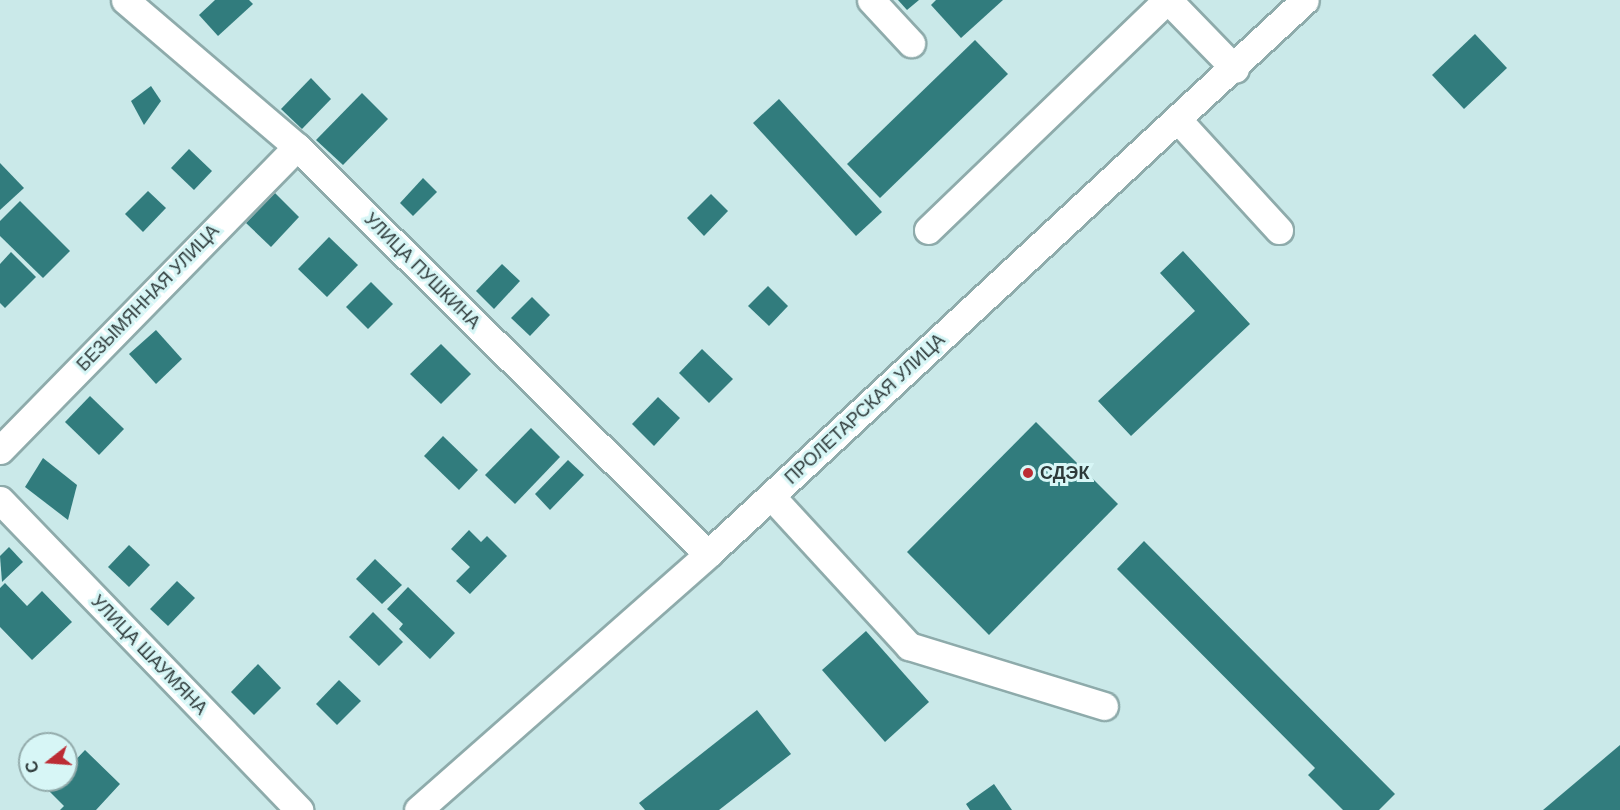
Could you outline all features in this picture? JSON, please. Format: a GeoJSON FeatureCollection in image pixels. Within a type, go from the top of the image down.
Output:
{"type":"FeatureCollection","features":[{"type":"Feature","properties":{"kind":"street","name":"УЛИЦА ПУШКИНА"},"geometry":{"type":"LineString","coordinates":[[125,0],[297,147],[708,554]]}},
{"type":"Feature","properties":{"kind":"street"},"geometry":{"type":"LineString","coordinates":[[871,0],[911,43]]}},
{"type":"Feature","properties":{"kind":"street"},"geometry":{"type":"LineString","coordinates":[[928,230],[1167,0],[1235,69]]}},
{"type":"Feature","properties":{"kind":"street","name":"ПРОЛЕТАРСКАЯ УЛИЦА"},"geometry":{"type":"LineString","coordinates":[[418,810],[708,554],[1179,121],[1305,0]]}},
{"type":"Feature","properties":{"kind":"street"},"geometry":{"type":"LineString","coordinates":[[1179,121],[1279,230]]}},
{"type":"Feature","properties":{"kind":"street","name":"БЕЗЫМЯННАЯ УЛИЦА"},"geometry":{"type":"LineString","coordinates":[[0,450],[297,147]]}},
{"type":"Feature","properties":{"kind":"street"},"geometry":{"type":"LineString","coordinates":[[771,496],[909,646],[1104,706]]}},
{"type":"Feature","properties":{"kind":"street","name":"УЛИЦА ШАУМЯНА"},"geometry":{"type":"LineString","coordinates":[[0,500],[299,810]]}},
{"type":"Feature","properties":{"kind":"building"},"geometry":{"type":"Polygon","coordinates":[[[215,0],[249,0],[253,4],[218,36],[199,15],[215,0]]]}},
{"type":"Feature","properties":{"kind":"building"},"geometry":{"type":"Polygon","coordinates":[[[898,0],[919,0],[907,10],[898,0]]]}},
{"type":"Feature","properties":{"kind":"building"},"geometry":{"type":"Polygon","coordinates":[[[936,0],[1003,0],[961,38],[931,5],[936,0]]]}},
{"type":"Feature","properties":{"kind":"building"},"geometry":{"type":"Polygon","coordinates":[[[1475,34],[1507,68],[1464,109],[1432,75],[1475,34]]]}},
{"type":"Feature","properties":{"kind":"building"},"geometry":{"type":"Polygon","coordinates":[[[975,40],[1008,74],[880,198],[847,164],[975,40]]]}},
{"type":"Feature","properties":{"kind":"building"},"geometry":{"type":"Polygon","coordinates":[[[311,78],[331,99],[302,129],[281,109],[311,78]]]}},
{"type":"Feature","properties":{"kind":"building"},"geometry":{"type":"Polygon","coordinates":[[[151,86],[161,101],[144,125],[131,101],[151,86]]]}},
{"type":"Feature","properties":{"kind":"building"},"geometry":{"type":"Polygon","coordinates":[[[362,93],[388,119],[343,165],[316,140],[362,93]]]}},
{"type":"Feature","properties":{"kind":"building"},"geometry":{"type":"Polygon","coordinates":[[[779,99],[882,212],[856,236],[753,123],[779,99]]]}},
{"type":"Feature","properties":{"kind":"building"},"geometry":{"type":"Polygon","coordinates":[[[189,149],[212,171],[194,190],[171,168],[189,149]]]}},
{"type":"Feature","properties":{"kind":"building"},"geometry":{"type":"Polygon","coordinates":[[[0,163],[24,188],[0,210],[0,163]]]}},
{"type":"Feature","properties":{"kind":"building"},"geometry":{"type":"Polygon","coordinates":[[[423,178],[437,192],[413,216],[400,203],[423,178]]]}},
{"type":"Feature","properties":{"kind":"building"},"geometry":{"type":"Polygon","coordinates":[[[148,191],[166,208],[143,232],[125,214],[148,191]]]}},
{"type":"Feature","properties":{"kind":"building"},"geometry":{"type":"Polygon","coordinates":[[[275,193],[299,217],[271,247],[246,223],[275,193]]]}},
{"type":"Feature","properties":{"kind":"building"},"geometry":{"type":"Polygon","coordinates":[[[711,194],[728,211],[704,236],[687,218],[711,194]]]}},
{"type":"Feature","properties":{"kind":"building"},"geometry":{"type":"Polygon","coordinates":[[[20,201],[70,251],[43,278],[0,236],[0,221],[20,201]]]}},
{"type":"Feature","properties":{"kind":"building"},"geometry":{"type":"Polygon","coordinates":[[[329,237],[358,265],[327,297],[298,269],[329,237]]]}},
{"type":"Feature","properties":{"kind":"building"},"geometry":{"type":"Polygon","coordinates":[[[1183,251],[1250,324],[1131,436],[1098,401],[1195,311],[1160,273],[1183,251]]]}},
{"type":"Feature","properties":{"kind":"building"},"geometry":{"type":"Polygon","coordinates":[[[11,252],[36,277],[5,308],[0,303],[0,264],[11,252]]]}},
{"type":"Feature","properties":{"kind":"building"},"geometry":{"type":"Polygon","coordinates":[[[502,264],[520,281],[494,309],[476,291],[502,264]]]}},
{"type":"Feature","properties":{"kind":"building"},"geometry":{"type":"Polygon","coordinates":[[[371,282],[393,304],[368,329],[346,307],[371,282]]]}},
{"type":"Feature","properties":{"kind":"building"},"geometry":{"type":"Polygon","coordinates":[[[768,286],[788,306],[769,326],[748,306],[768,286]]]}},
{"type":"Feature","properties":{"kind":"building"},"geometry":{"type":"Polygon","coordinates":[[[532,297],[550,315],[530,336],[511,318],[532,297]]]}},
{"type":"Feature","properties":{"kind":"building"},"geometry":{"type":"Polygon","coordinates":[[[156,330],[182,359],[156,384],[129,354],[156,330]]]}},
{"type":"Feature","properties":{"kind":"building"},"geometry":{"type":"Polygon","coordinates":[[[441,344],[471,374],[441,404],[410,374],[441,344]]]}},
{"type":"Feature","properties":{"kind":"building"},"geometry":{"type":"Polygon","coordinates":[[[702,349],[733,379],[709,403],[679,373],[702,349]]]}},
{"type":"Feature","properties":{"kind":"building"},"geometry":{"type":"Polygon","coordinates":[[[90,396],[124,429],[99,455],[65,422],[90,396]]]}},
{"type":"Feature","properties":{"kind":"building"},"geometry":{"type":"Polygon","coordinates":[[[658,397],[680,418],[654,446],[632,424],[658,397]]]}},
{"type":"Feature","properties":{"kind":"building"},"geometry":{"type":"Polygon","coordinates":[[[1036,422],[1118,504],[989,635],[907,552],[1036,422]]]}},
{"type":"Feature","properties":{"kind":"building"},"geometry":{"type":"Polygon","coordinates":[[[531,428],[560,457],[515,504],[485,475],[531,428]]]}},
{"type":"Feature","properties":{"kind":"building"},"geometry":{"type":"Polygon","coordinates":[[[443,436],[478,470],[459,490],[424,456],[443,436]]]}},
{"type":"Feature","properties":{"kind":"building"},"geometry":{"type":"Polygon","coordinates":[[[43,458],[77,485],[68,520],[25,487],[43,458]]]}},
{"type":"Feature","properties":{"kind":"building"},"geometry":{"type":"Polygon","coordinates":[[[568,460],[584,475],[550,510],[535,494],[568,460]]]}},
{"type":"Feature","properties":{"kind":"building"},"geometry":{"type":"Polygon","coordinates":[[[469,530],[481,542],[487,536],[507,556],[470,594],[456,581],[470,567],[451,549],[469,530]]]}},
{"type":"Feature","properties":{"kind":"building"},"geometry":{"type":"Polygon","coordinates":[[[1144,541],[1395,794],[1379,810],[1343,810],[1308,775],[1315,768],[1117,569],[1144,541]]]}},
{"type":"Feature","properties":{"kind":"building"},"geometry":{"type":"Polygon","coordinates":[[[129,545],[150,565],[129,587],[108,567],[129,545]]]}},
{"type":"Feature","properties":{"kind":"building"},"geometry":{"type":"Polygon","coordinates":[[[9,547],[23,562],[2,582],[0,556],[9,547]]]}},
{"type":"Feature","properties":{"kind":"building"},"geometry":{"type":"Polygon","coordinates":[[[375,559],[402,585],[382,604],[356,579],[375,559]]]}},
{"type":"Feature","properties":{"kind":"building"},"geometry":{"type":"Polygon","coordinates":[[[177,581],[195,598],[168,626],[150,609],[177,581]]]}},
{"type":"Feature","properties":{"kind":"building"},"geometry":{"type":"Polygon","coordinates":[[[5,583],[27,606],[42,591],[72,622],[32,660],[0,627],[0,588],[5,583]]]}},
{"type":"Feature","properties":{"kind":"building"},"geometry":{"type":"Polygon","coordinates":[[[408,587],[455,633],[430,659],[399,629],[403,624],[387,609],[408,587]]]}},
{"type":"Feature","properties":{"kind":"building"},"geometry":{"type":"Polygon","coordinates":[[[373,612],[403,642],[379,666],[349,637],[373,612]]]}},
{"type":"Feature","properties":{"kind":"building"},"geometry":{"type":"Polygon","coordinates":[[[866,631],[929,702],[885,742],[822,670],[866,631]]]}},
{"type":"Feature","properties":{"kind":"building"},"geometry":{"type":"Polygon","coordinates":[[[258,664],[281,688],[254,715],[231,692],[258,664]]]}},
{"type":"Feature","properties":{"kind":"building"},"geometry":{"type":"Polygon","coordinates":[[[339,680],[361,701],[337,725],[316,704],[339,680]]]}},
{"type":"Feature","properties":{"kind":"building"},"geometry":{"type":"Polygon","coordinates":[[[757,710],[791,754],[719,810],[645,810],[639,803],[757,710]]]}},
{"type":"Feature","properties":{"kind":"building"},"geometry":{"type":"Polygon","coordinates":[[[1620,745],[1620,810],[1543,810],[1620,745]]]}},
{"type":"Feature","properties":{"kind":"building"},"geometry":{"type":"Polygon","coordinates":[[[85,750],[120,784],[96,810],[60,810],[64,806],[50,792],[78,792],[78,757],[85,750]]]}},
{"type":"Feature","properties":{"kind":"building"},"geometry":{"type":"Polygon","coordinates":[[[994,784],[1012,810],[970,810],[966,804],[994,784]]]}},
{"type":"Feature","properties":{"kind":"place","name":"СДЭК"},"geometry":{"type":"Point","coordinates":[1028,473]}}]}
